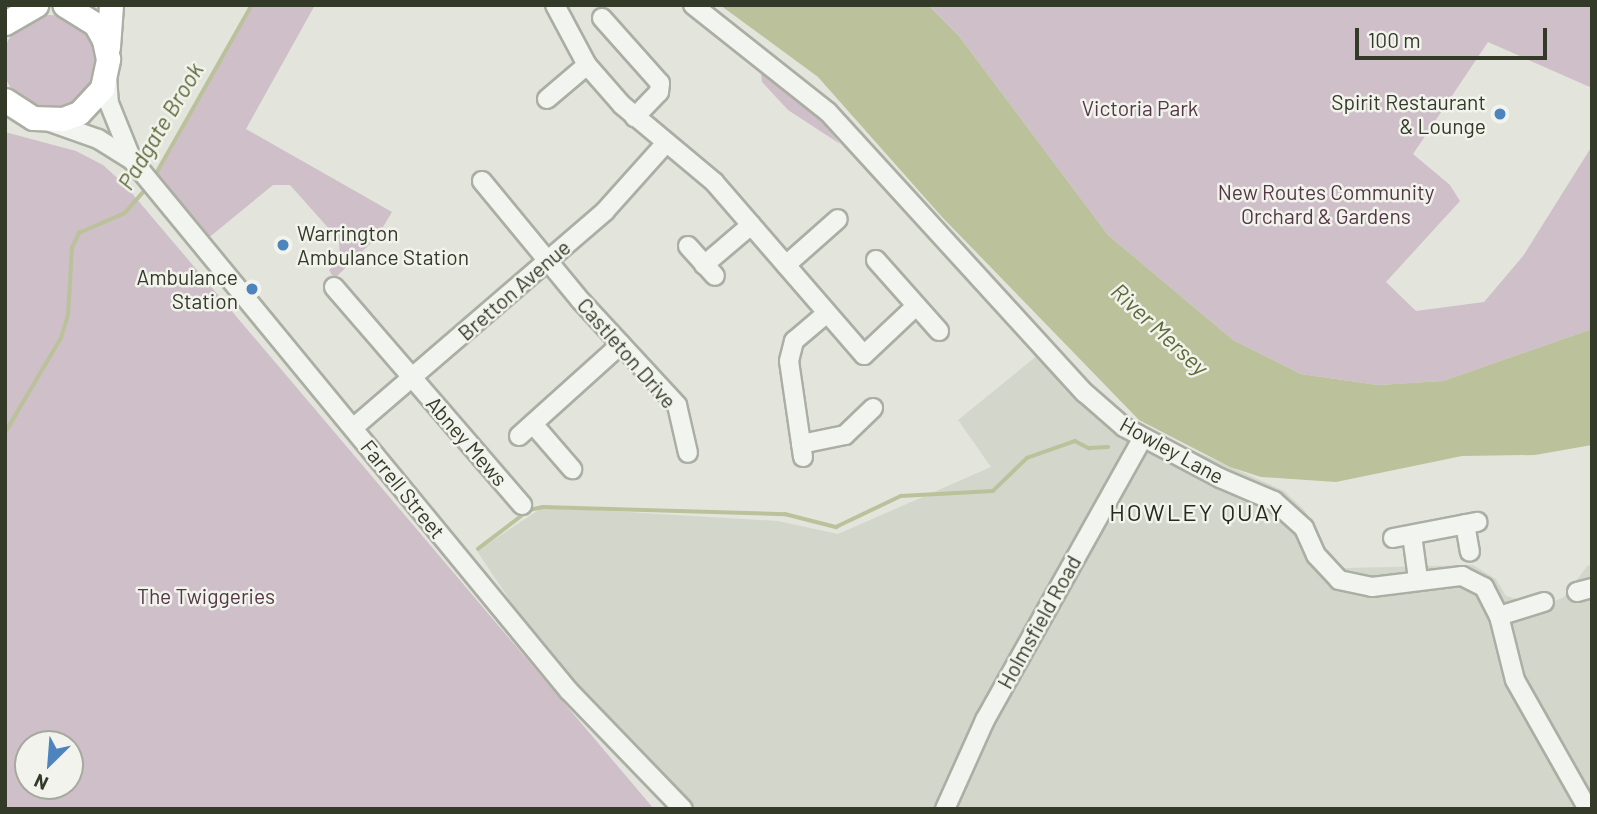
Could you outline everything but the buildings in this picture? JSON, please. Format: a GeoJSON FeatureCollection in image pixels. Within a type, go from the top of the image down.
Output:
{"type":"FeatureCollection","features":[{"type":"Feature","properties":{"kind":"main road"},"geometry":{"type":"LineString","coordinates":[[12,16],[36,5]]}},
{"type":"Feature","properties":{"kind":"main road"},"geometry":{"type":"LineString","coordinates":[[65,5],[95,24],[108,66]]}},
{"type":"Feature","properties":{"kind":"main road"},"geometry":{"type":"LineString","coordinates":[[5,113],[39,119],[79,113],[102,88],[108,66],[111,5]]}},
{"type":"Feature","properties":{"kind":"main road"},"geometry":{"type":"LineString","coordinates":[[5,100],[39,119]]}},
{"type":"Feature","properties":{"kind":"street"},"geometry":{"type":"LineString","coordinates":[[555,5],[587,65],[635,117],[714,182],[864,355],[916,306]]}},
{"type":"Feature","properties":{"kind":"street","name":"Howley Lane"},"geometry":{"type":"LineString","coordinates":[[693,5],[828,112],[1085,393],[1142,439],[1274,501],[1304,528],[1316,555],[1339,580],[1372,587],[1418,579],[1474,580],[1484,587],[1499,616],[1516,680],[1540,731],[1588,809]]}},
{"type":"Feature","properties":{"kind":"street"},"geometry":{"type":"LineString","coordinates":[[602,18],[660,83],[659,92],[635,117]]}},
{"type":"Feature","properties":{"kind":"street"},"geometry":{"type":"LineString","coordinates":[[547,99],[587,65]]}},
{"type":"Feature","properties":{"kind":"street","name":"Farrell Street"},"geometry":{"type":"LineString","coordinates":[[108,66],[109,103],[135,163],[569,691],[684,809]]}},
{"type":"Feature","properties":{"kind":"street","name":"Farrell Street"},"geometry":{"type":"LineString","coordinates":[[39,119],[98,139],[135,163]]}},
{"type":"Feature","properties":{"kind":"street","name":"Bretton Avenue"},"geometry":{"type":"LineString","coordinates":[[353,428],[605,211],[666,143]]}},
{"type":"Feature","properties":{"kind":"street","name":"Castleton Drive"},"geometry":{"type":"LineString","coordinates":[[482,181],[548,261],[677,405],[688,453]]}},
{"type":"Feature","properties":{"kind":"street"},"geometry":{"type":"LineString","coordinates":[[786,265],[838,219]]}},
{"type":"Feature","properties":{"kind":"street"},"geometry":{"type":"LineString","coordinates":[[688,246],[710,270],[751,225]]}},
{"type":"Feature","properties":{"kind":"street"},"geometry":{"type":"LineString","coordinates":[[876,260],[939,331]]}},
{"type":"Feature","properties":{"kind":"street","name":"Abney Mews"},"geometry":{"type":"LineString","coordinates":[[334,287],[522,505]]}},
{"type":"Feature","properties":{"kind":"street"},"geometry":{"type":"LineString","coordinates":[[827,313],[794,341],[789,361],[802,451],[845,435],[873,408]]}},
{"type":"Feature","properties":{"kind":"street"},"geometry":{"type":"LineString","coordinates":[[572,469],[526,430],[621,344]]}},
{"type":"Feature","properties":{"kind":"street","name":"Holmsfield Road"},"geometry":{"type":"LineString","coordinates":[[945,809],[985,720],[1142,439]]}},
{"type":"Feature","properties":{"kind":"street"},"geometry":{"type":"LineString","coordinates":[[1393,538],[1471,523],[1470,552]]}},
{"type":"Feature","properties":{"kind":"street"},"geometry":{"type":"LineString","coordinates":[[1412,535],[1418,579]]}},
{"type":"Feature","properties":{"kind":"street"},"geometry":{"type":"LineString","coordinates":[[1499,616],[1544,602]]}},
{"type":"Feature","properties":{"kind":"shaded area"},"geometry":{"type":"Polygon","coordinates":[[[1049,346],[1126,420],[1284,491],[1305,511],[1334,565],[1345,568],[1473,565],[1496,579],[1506,596],[1517,599],[1542,592],[1546,605],[1564,597],[1588,565],[1592,567],[1592,809],[701,809],[678,800],[523,620],[477,551],[543,507],[778,521],[838,534],[991,467],[958,420],[1049,346]]]}},
{"type":"Feature","properties":{"kind":"green space"},"geometry":{"type":"Polygon","coordinates":[[[251,5],[315,5],[246,129],[392,212],[377,237],[334,279],[329,270],[340,260],[339,240],[290,185],[273,185],[207,239],[155,175],[251,5]]]}},
{"type":"Feature","properties":{"kind":"green space"},"geometry":{"type":"Polygon","coordinates":[[[928,5],[1592,5],[1592,88],[1488,42],[1413,154],[1450,185],[1460,201],[1386,282],[1416,311],[1484,302],[1523,256],[1592,146],[1592,329],[1443,381],[1378,385],[1301,374],[1233,340],[1108,235],[959,36],[928,5]]]}},
{"type":"Feature","properties":{"kind":"green space"},"geometry":{"type":"Polygon","coordinates":[[[50,15],[68,18],[83,29],[94,44],[97,62],[94,80],[83,95],[68,106],[50,109],[32,106],[17,95],[6,80],[3,62],[6,44],[17,29],[32,18],[50,15]]]}},
{"type":"Feature","properties":{"kind":"green space"},"geometry":{"type":"Polygon","coordinates":[[[761,73],[809,104],[840,144],[788,110],[762,82],[761,73]]]}},
{"type":"Feature","properties":{"kind":"green space","name":"The Twiggeries"},"geometry":{"type":"Polygon","coordinates":[[[5,132],[76,151],[103,165],[124,184],[654,809],[5,809],[5,132]]]}},
{"type":"Feature","properties":{"kind":"water","name":"River Mersey"},"geometry":{"type":"Polygon","coordinates":[[[720,5],[928,5],[959,36],[1108,235],[1233,340],[1301,374],[1378,385],[1443,381],[1592,329],[1592,445],[1535,455],[1462,456],[1336,482],[1261,477],[1230,467],[1139,420],[942,217],[818,77],[720,5]]]}},
{"type":"Feature","properties":{"kind":"waterway","name":"Padgate Brook"},"geometry":{"type":"LineString","coordinates":[[153,179],[252,5]]}},
{"type":"Feature","properties":{"kind":"waterway","name":"Padgate Brook"},"geometry":{"type":"LineString","coordinates":[[5,433],[61,338],[68,315],[72,248],[79,233],[125,213],[147,188]]}},
{"type":"Feature","properties":{"kind":"waterway"},"geometry":{"type":"LineString","coordinates":[[478,549],[529,510],[543,507],[785,514],[836,527],[901,496],[993,491],[1027,458],[1075,441],[1089,448],[1108,447]]}},
{"type":"Feature","properties":{"kind":"place","name":"Spirit Restaurant & Lounge"},"geometry":{"type":"Point","coordinates":[1500,114]}},
{"type":"Feature","properties":{"kind":"place","name":"Warrington Ambulance Station"},"geometry":{"type":"Point","coordinates":[283,245]}},
{"type":"Feature","properties":{"kind":"place","name":"Ambulance Station"},"geometry":{"type":"Point","coordinates":[252,289]}},
{"type":"Feature","properties":{"kind":"district","name":"HOWLEY QUAY"},"geometry":{"type":"Point","coordinates":[1197,512]}},
{"type":"Feature","properties":{"kind":"park label","name":"Victoria Park"},"geometry":{"type":"Point","coordinates":[1140,108]}},
{"type":"Feature","properties":{"kind":"park label","name":"New Routes Community Orchard & Gardens"},"geometry":{"type":"Point","coordinates":[1326,204]}}]}
